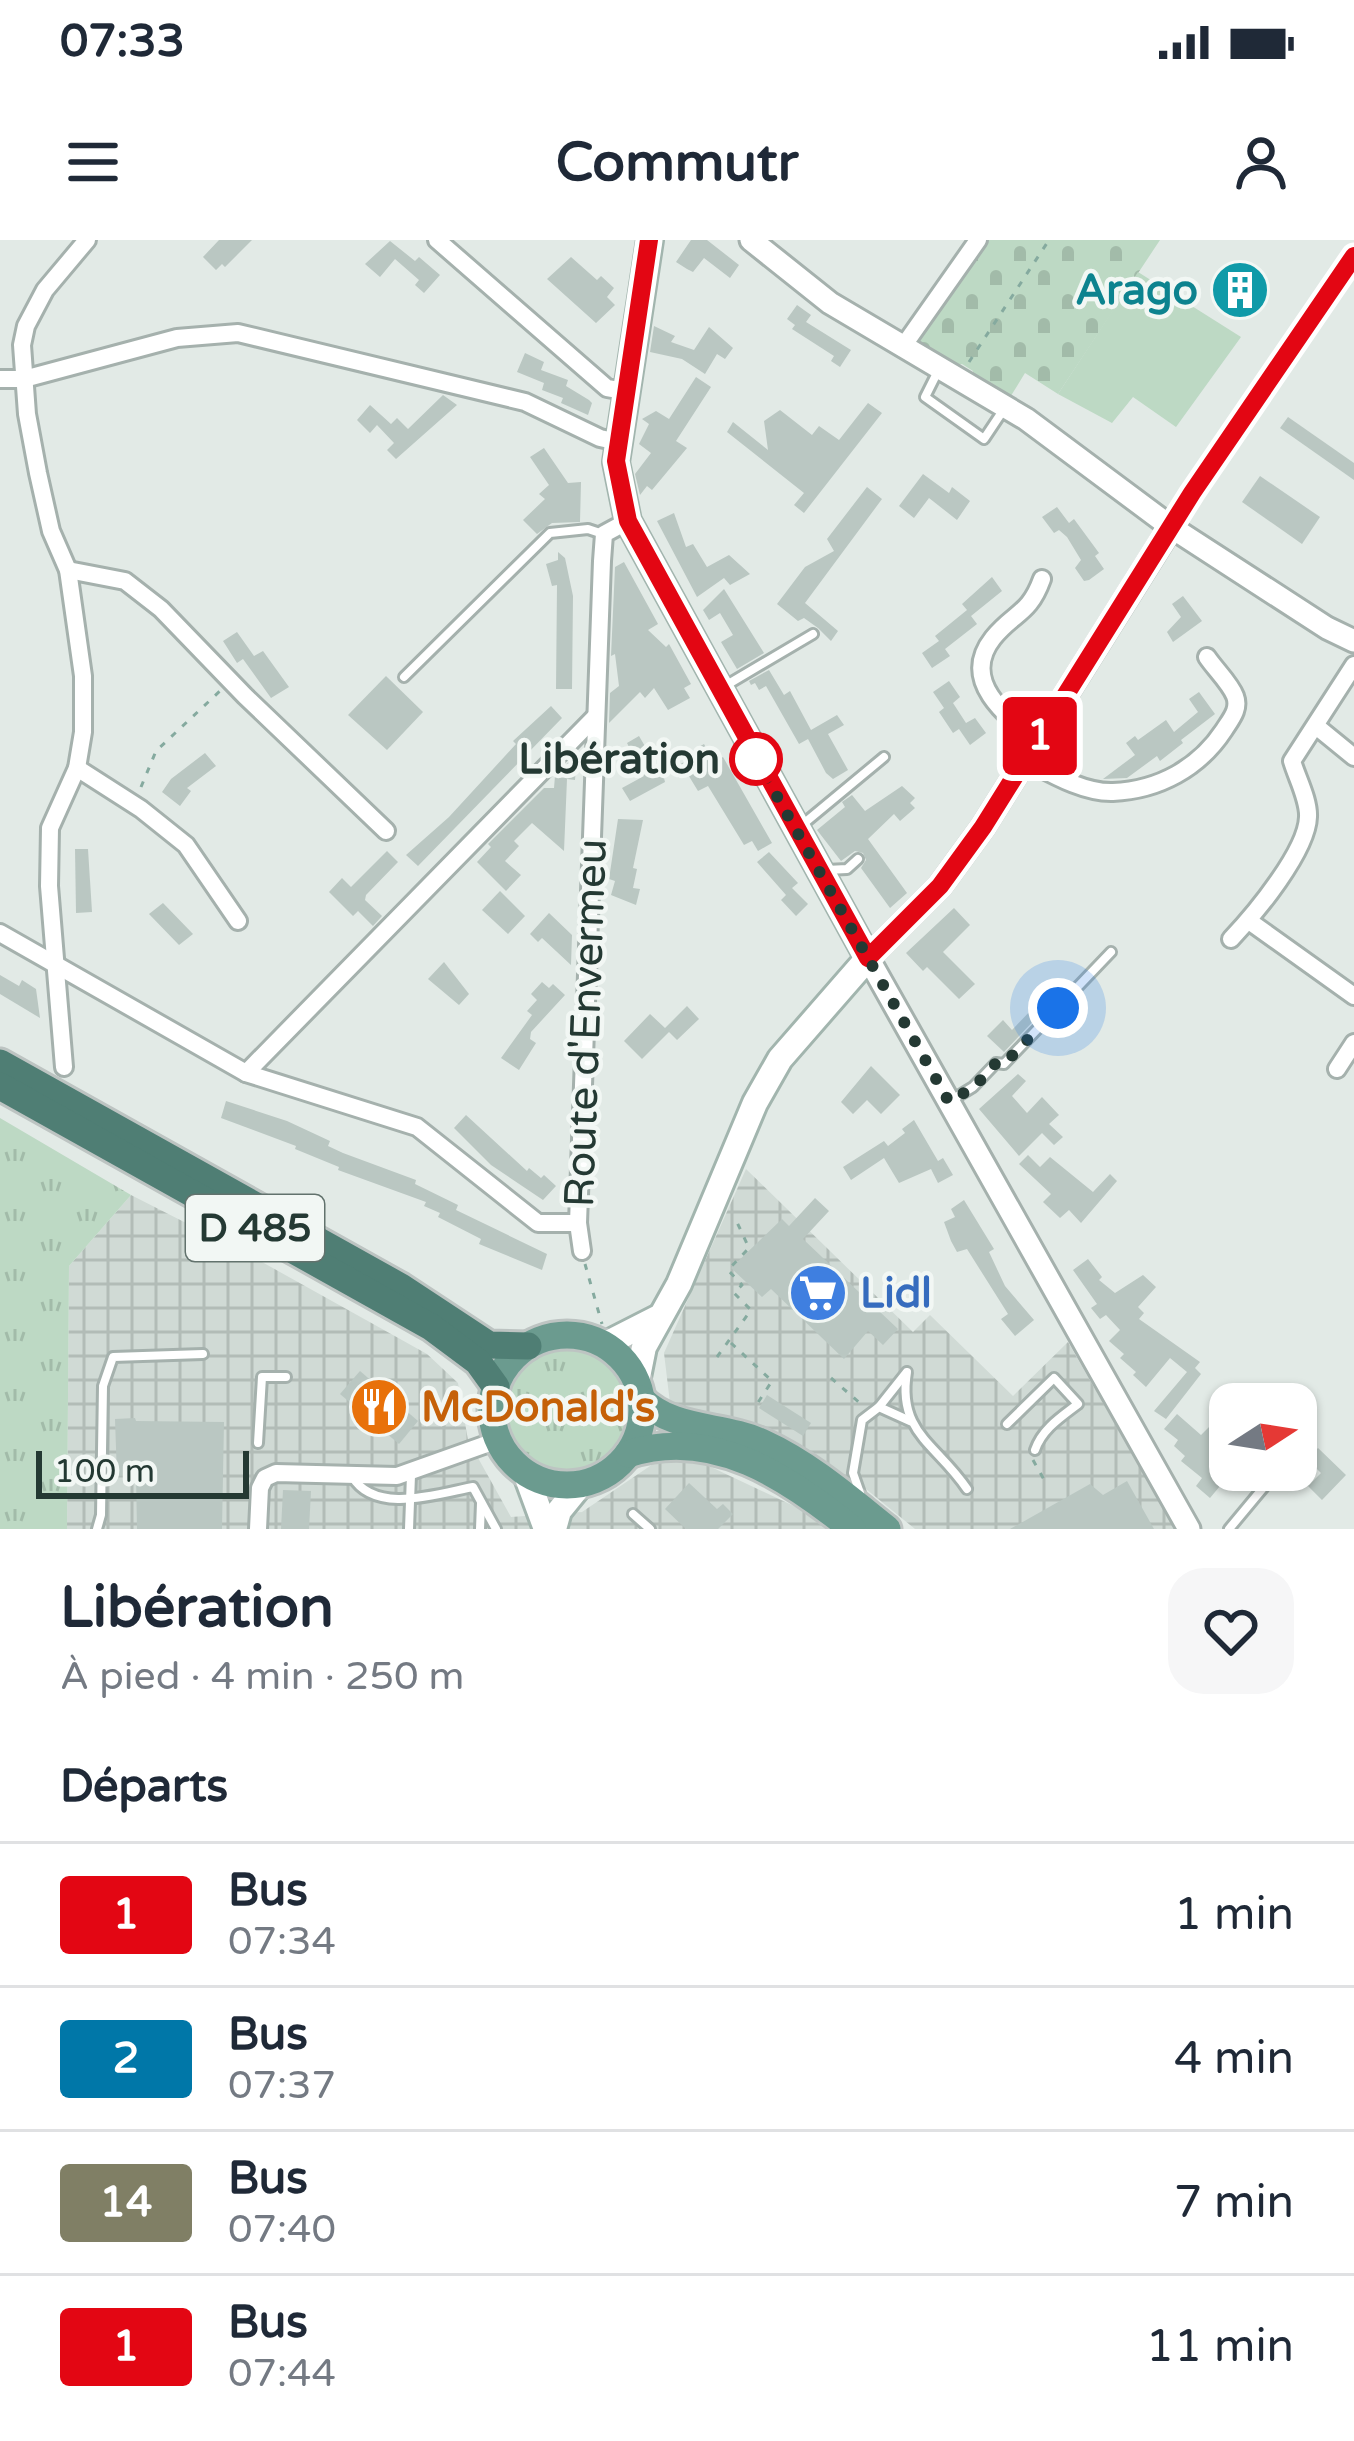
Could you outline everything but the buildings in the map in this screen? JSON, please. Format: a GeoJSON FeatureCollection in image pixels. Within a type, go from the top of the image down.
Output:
{"type":"FeatureCollection","features":[{"type":"Feature","properties":{"kind":"highway","name":"D 485"},"geometry":{"type":"LineString","coordinates":[[0,1063],[401,1287],[489,1345],[528,1346]]}},
{"type":"Feature","properties":{"kind":"highway","name":"D 485"},"geometry":{"type":"LineString","coordinates":[[0,1086],[431,1327],[478,1361],[496,1388]]}},
{"type":"Feature","properties":{"kind":"main road"},"geometry":{"type":"LineString","coordinates":[[525,1472],[542,1481],[581,1484],[608,1474],[628,1454],[642,1418],[639,1390],[644,1346],[680,1284],[755,1103],[772,1074],[868,958],[628,521],[619,482],[618,442],[650,240]]}},
{"type":"Feature","properties":{"kind":"main road"},"geometry":{"type":"LineString","coordinates":[[599,1342],[659,1316]]}},
{"type":"Feature","properties":{"kind":"main road"},"geometry":{"type":"LineString","coordinates":[[550,1529],[525,1472],[498,1440],[493,1405],[496,1388],[514,1357],[528,1346],[560,1335],[599,1342],[628,1367],[655,1412],[677,1422],[759,1441],[812,1472],[890,1529]]}},
{"type":"Feature","properties":{"kind":"main road"},"geometry":{"type":"LineString","coordinates":[[628,1454],[676,1446],[741,1457],[805,1491],[852,1529]]}},
{"type":"Feature","properties":{"kind":"main road"},"geometry":{"type":"LineString","coordinates":[[550,1529],[581,1484]]}},
{"type":"Feature","properties":{"kind":"street"},"geometry":{"type":"LineString","coordinates":[[64,1067],[49,886],[50,828],[77,768],[83,732],[83,676],[68,570],[51,531],[27,414],[22,345],[26,326],[46,290],[87,240]]}},
{"type":"Feature","properties":{"kind":"street"},"geometry":{"type":"LineString","coordinates":[[437,240],[607,388],[624,391]]}},
{"type":"Feature","properties":{"kind":"street"},"geometry":{"type":"LineString","coordinates":[[751,240],[830,302],[1006,407],[1171,527],[1354,641]]}},
{"type":"Feature","properties":{"kind":"street"},"geometry":{"type":"LineString","coordinates":[[902,348],[978,240]]}},
{"type":"Feature","properties":{"kind":"street"},"geometry":{"type":"LineString","coordinates":[[1189,1529],[868,958],[940,886],[983,827],[1171,527],[1354,256]]}},
{"type":"Feature","properties":{"kind":"street"},"geometry":{"type":"LineString","coordinates":[[0,379],[24,379],[177,338],[238,333],[525,402],[618,442]]}},
{"type":"Feature","properties":{"kind":"street"},"geometry":{"type":"LineString","coordinates":[[604,534],[628,521]]}},
{"type":"Feature","properties":{"kind":"street","name":"Route d'Envermeu"},"geometry":{"type":"LineString","coordinates":[[581,1251],[578,1223],[604,534]]}},
{"type":"Feature","properties":{"kind":"street"},"geometry":{"type":"LineString","coordinates":[[68,570],[125,581],[161,609],[386,831]]}},
{"type":"Feature","properties":{"kind":"street"},"geometry":{"type":"LineString","coordinates":[[1042,579],[1033,603],[994,636],[983,664],[988,696],[1060,778],[1109,792],[1154,785],[1210,751],[1236,712],[1236,698],[1207,657]]}},
{"type":"Feature","properties":{"kind":"street"},"geometry":{"type":"LineString","coordinates":[[1231,939],[1305,838],[1309,812],[1292,761],[1354,664]]}},
{"type":"Feature","properties":{"kind":"street"},"geometry":{"type":"LineString","coordinates":[[246,1073],[596,716]]}},
{"type":"Feature","properties":{"kind":"street"},"geometry":{"type":"LineString","coordinates":[[1316,726],[1354,757]]}},
{"type":"Feature","properties":{"kind":"street"},"geometry":{"type":"LineString","coordinates":[[77,768],[187,844],[238,921]]}},
{"type":"Feature","properties":{"kind":"street"},"geometry":{"type":"LineString","coordinates":[[1249,920],[1354,996]]}},
{"type":"Feature","properties":{"kind":"street"},"geometry":{"type":"LineString","coordinates":[[0,933],[246,1073],[417,1127],[538,1223],[578,1223]]}},
{"type":"Feature","properties":{"kind":"street"},"geometry":{"type":"LineString","coordinates":[[1337,1070],[1354,1043]]}},
{"type":"Feature","properties":{"kind":"street"},"geometry":{"type":"LineString","coordinates":[[258,1529],[260,1488],[265,1478],[276,1473],[411,1473],[498,1440]]}},
{"type":"Feature","properties":{"kind":"lane"},"geometry":{"type":"LineString","coordinates":[[949,373],[925,397],[984,439],[1006,407]]}},
{"type":"Feature","properties":{"kind":"lane"},"geometry":{"type":"LineString","coordinates":[[404,677],[550,533],[588,529],[604,534]]}},
{"type":"Feature","properties":{"kind":"lane"},"geometry":{"type":"LineString","coordinates":[[718,690],[813,634]]}},
{"type":"Feature","properties":{"kind":"lane"},"geometry":{"type":"LineString","coordinates":[[796,830],[884,757]]}},
{"type":"Feature","properties":{"kind":"lane"},"geometry":{"type":"LineString","coordinates":[[820,871],[847,869],[858,859]]}},
{"type":"Feature","properties":{"kind":"lane"},"geometry":{"type":"LineString","coordinates":[[949,1102],[974,1087],[996,1063],[1004,1064],[1111,952]]}},
{"type":"Feature","properties":{"kind":"lane"},"geometry":{"type":"LineString","coordinates":[[97,1529],[103,1386],[113,1357],[203,1354]]}},
{"type":"Feature","properties":{"kind":"lane"},"geometry":{"type":"LineString","coordinates":[[890,1529],[860,1493],[853,1473],[862,1420],[907,1372],[903,1396],[910,1421],[967,1489]]}},
{"type":"Feature","properties":{"kind":"lane"},"geometry":{"type":"LineString","coordinates":[[258,1444],[262,1378],[286,1377]]}},
{"type":"Feature","properties":{"kind":"lane"},"geometry":{"type":"LineString","coordinates":[[1006,1424],[1054,1378],[1078,1404],[1052,1424],[1030,1452]]}},
{"type":"Feature","properties":{"kind":"lane"},"geometry":{"type":"LineString","coordinates":[[875,1410],[910,1421]]}},
{"type":"Feature","properties":{"kind":"lane"},"geometry":{"type":"LineString","coordinates":[[409,1529],[411,1473]]}},
{"type":"Feature","properties":{"kind":"lane"},"geometry":{"type":"LineString","coordinates":[[351,1475],[364,1493],[410,1498],[473,1487],[496,1529]]}},
{"type":"Feature","properties":{"kind":"lane"},"geometry":{"type":"LineString","coordinates":[[1229,1529],[1261,1491]]}},
{"type":"Feature","properties":{"kind":"lane"},"geometry":{"type":"LineString","coordinates":[[480,1529],[481,1502]]}},
{"type":"Feature","properties":{"kind":"lane"},"geometry":{"type":"LineString","coordinates":[[633,1514],[650,1529]]}},
{"type":"Feature","properties":{"kind":"path"},"geometry":{"type":"LineString","coordinates":[[949,373],[1049,240]]}},
{"type":"Feature","properties":{"kind":"path"},"geometry":{"type":"LineString","coordinates":[[134,804],[156,752],[231,680]]}},
{"type":"Feature","properties":{"kind":"path"},"geometry":{"type":"LineString","coordinates":[[717,1358],[751,1310],[734,1293],[742,1285],[728,1270],[749,1248],[735,1218]]}},
{"type":"Feature","properties":{"kind":"path"},"geometry":{"type":"LineString","coordinates":[[581,1251],[602,1324],[599,1342]]}},
{"type":"Feature","properties":{"kind":"path"},"geometry":{"type":"LineString","coordinates":[[730,1342],[772,1381],[757,1404]]}},
{"type":"Feature","properties":{"kind":"path"},"geometry":{"type":"LineString","coordinates":[[831,1378],[875,1410]]}},
{"type":"Feature","properties":{"kind":"path"},"geometry":{"type":"LineString","coordinates":[[1030,1452],[1047,1485]]}},
{"type":"Feature","properties":{"kind":"shaded area"},"geometry":{"type":"Polygon","coordinates":[[[746,1169],[913,1332],[930,1315],[1013,1396],[1068,1342],[1175,1529],[915,1529],[866,1489],[766,1427],[670,1403],[664,1353],[746,1169]]]}},
{"type":"Feature","properties":{"kind":"shaded area"},"geometry":{"type":"Polygon","coordinates":[[[131,1195],[427,1354],[458,1383],[468,1440],[511,1517],[582,1512],[653,1464],[692,1458],[811,1514],[827,1529],[67,1529],[69,1266],[131,1195]]]}},
{"type":"Feature","properties":{"kind":"green space"},"geometry":{"type":"Polygon","coordinates":[[[989,240],[1160,240],[1058,394],[1025,373],[1009,399],[972,379],[973,371],[962,364],[952,367],[919,348],[918,342],[989,240]]]}},
{"type":"Feature","properties":{"kind":"green space"},"geometry":{"type":"Polygon","coordinates":[[[1138,272],[1241,337],[1176,427],[1133,397],[1112,423],[1058,394],[1138,272]]]}},
{"type":"Feature","properties":{"kind":"green space"},"geometry":{"type":"Polygon","coordinates":[[[0,1118],[131,1195],[69,1266],[67,1529],[0,1529],[0,1118]]]}},
{"type":"Feature","properties":{"kind":"green space"},"geometry":{"type":"Polygon","coordinates":[[[567,1345],[592,1350],[613,1364],[627,1385],[632,1410],[627,1435],[613,1456],[592,1470],[567,1475],[542,1470],[521,1456],[507,1435],[502,1410],[507,1385],[521,1364],[542,1350],[567,1345]]]}},
{"type":"Feature","properties":{"kind":"bus line","name":"1"},"geometry":{"type":"LineString","coordinates":[[649,240],[616,461],[628,521],[868,958],[940,886],[983,827],[1141,571],[1354,256]]}},
{"type":"Feature","properties":{"kind":"place","name":"Arago"},"geometry":{"type":"Point","coordinates":[1240,290]}},
{"type":"Feature","properties":{"kind":"place","name":"Libération"},"geometry":{"type":"Point","coordinates":[756,759]}},
{"type":"Feature","properties":{"kind":"place","name":"Lidl"},"geometry":{"type":"Point","coordinates":[818,1293]}},
{"type":"Feature","properties":{"kind":"place","name":"McDonald's"},"geometry":{"type":"Point","coordinates":[379,1407]}},
{"type":"Feature","properties":{"kind":"route"},"geometry":{"type":"LineString","coordinates":[[756,759],[949,1102],[974,1087],[996,1063],[1004,1064],[1058,1008]]}}]}
